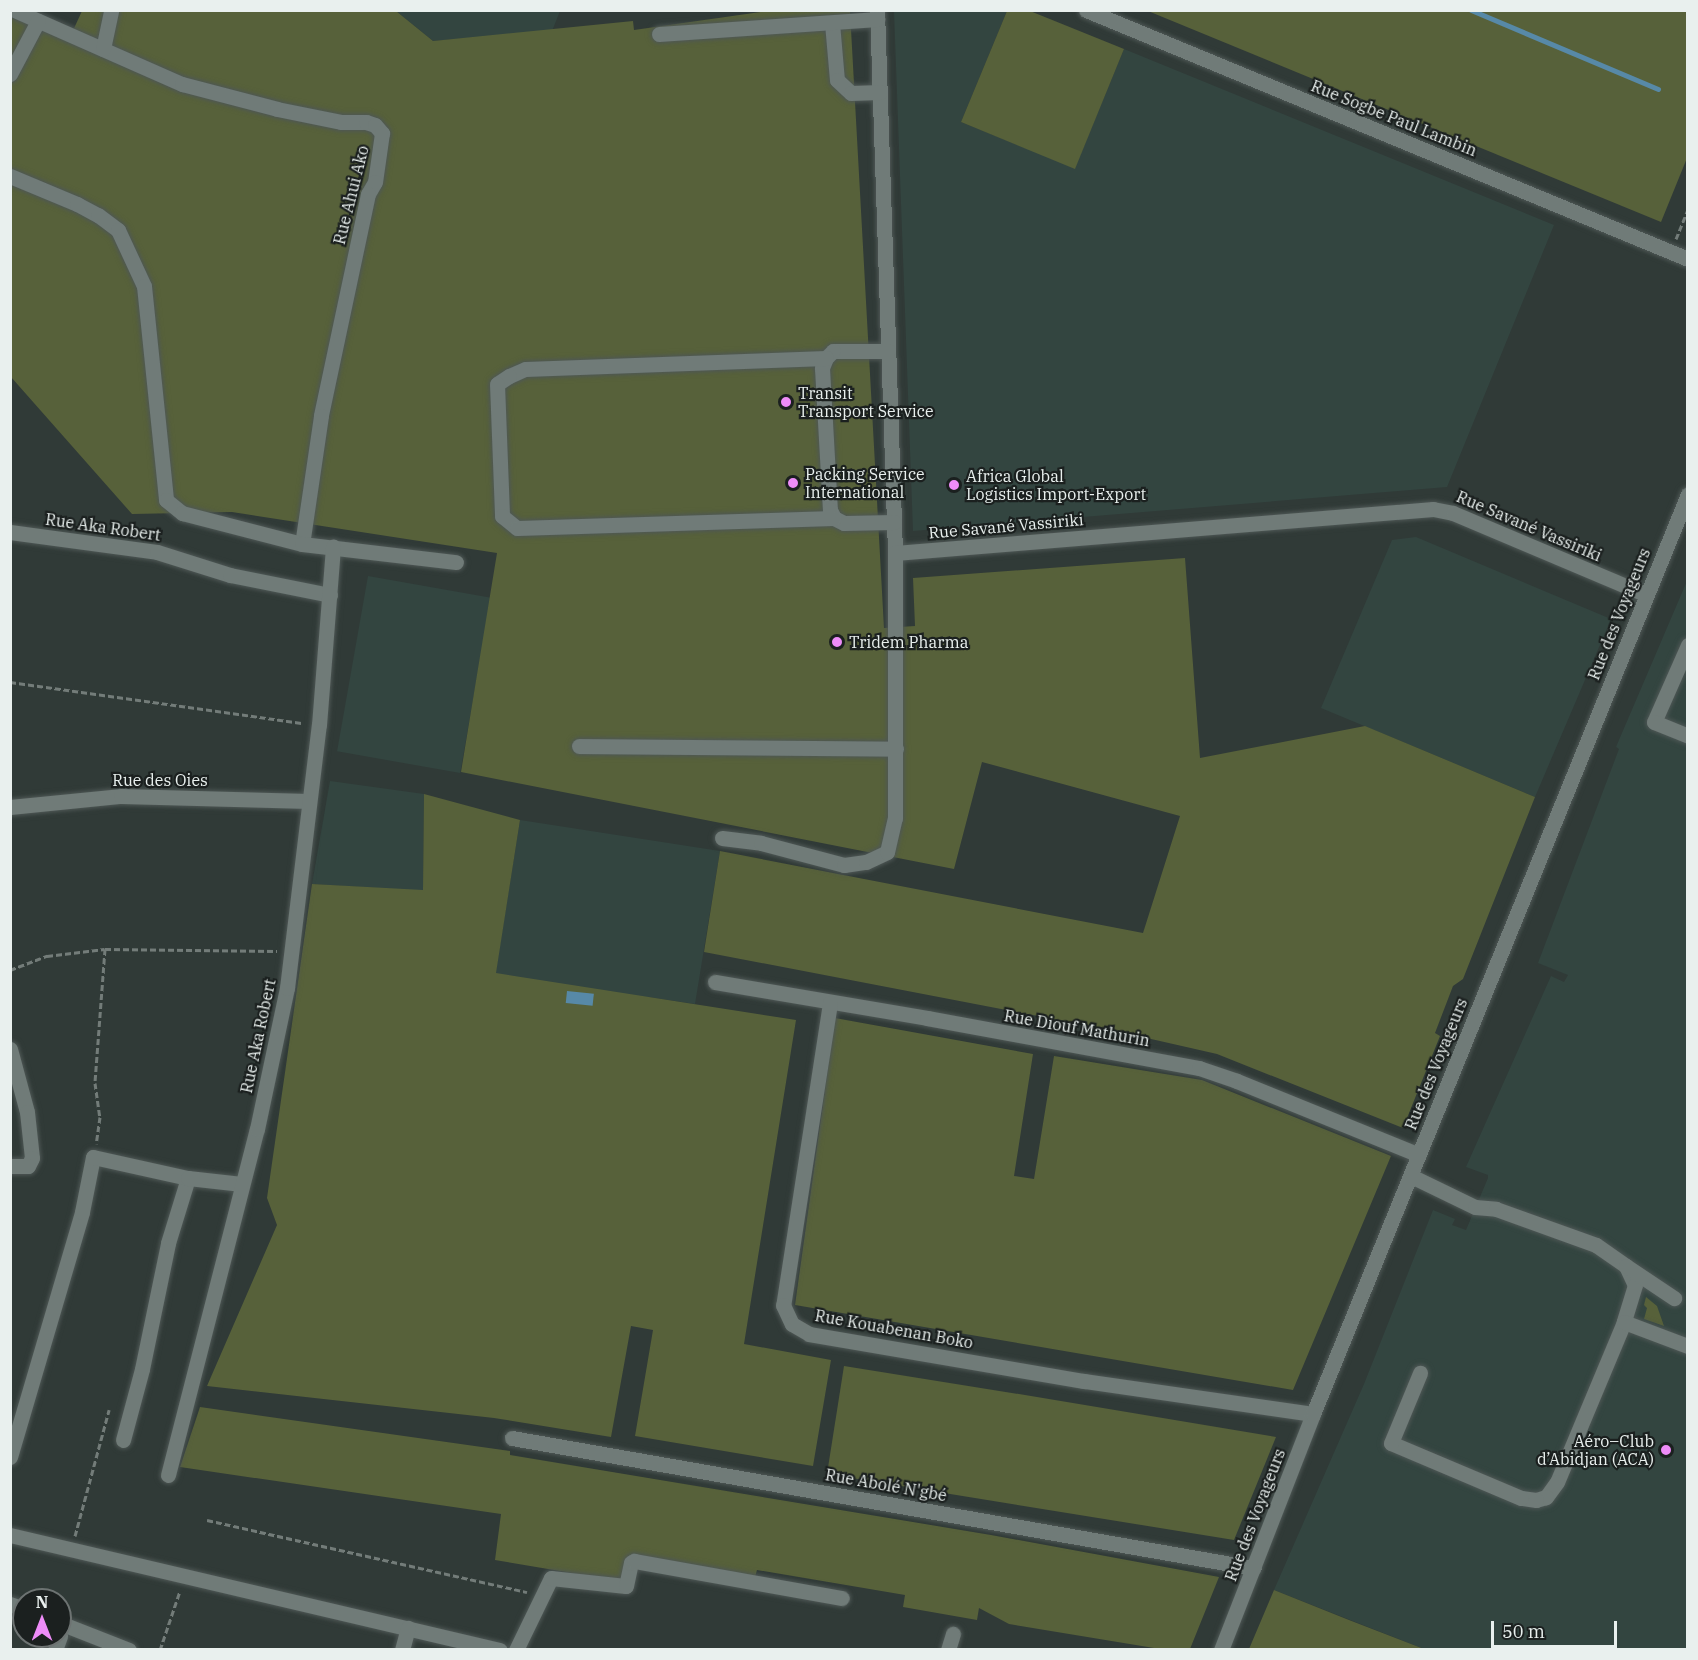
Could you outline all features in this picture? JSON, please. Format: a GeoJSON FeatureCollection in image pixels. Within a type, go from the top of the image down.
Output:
{"type":"FeatureCollection","features":[{"type":"Feature","properties":{"kind":"street","name":"Rue Ahui Ako"},"geometry":{"type":"LineString","coordinates":[[14,10],[182,84],[277,109],[341,122],[366,122],[375,125],[382,133],[375,182],[368,194],[321,416],[302,544]]}},
{"type":"Feature","properties":{"kind":"street"},"geometry":{"type":"LineString","coordinates":[[103,49],[111,10]]}},
{"type":"Feature","properties":{"kind":"street","name":"Rue Sogbe Paul Lambin"},"geometry":{"type":"LineString","coordinates":[[1086,10],[1688,259]]}},
{"type":"Feature","properties":{"kind":"street"},"geometry":{"type":"LineString","coordinates":[[659,34],[832,23],[877,15],[895,553],[897,749],[895,818],[887,852],[866,862],[844,865],[761,843],[722,838]]}},
{"type":"Feature","properties":{"kind":"street"},"geometry":{"type":"LineString","coordinates":[[10,74],[38,21]]}},
{"type":"Feature","properties":{"kind":"street"},"geometry":{"type":"LineString","coordinates":[[832,23],[837,80],[851,93],[880,92]]}},
{"type":"Feature","properties":{"kind":"street"},"geometry":{"type":"LineString","coordinates":[[10,176],[77,204],[98,215],[118,230],[144,286],[166,500],[182,513],[302,544],[456,562]]}},
{"type":"Feature","properties":{"kind":"street"},"geometry":{"type":"LineString","coordinates":[[834,518],[830,510],[822,368],[826,358],[833,351],[888,351]]}},
{"type":"Feature","properties":{"kind":"street"},"geometry":{"type":"LineString","coordinates":[[826,358],[525,369],[508,376],[497,384],[502,516],[517,528],[834,518],[844,523],[894,522]]}},
{"type":"Feature","properties":{"kind":"street","name":"Rue des Voyageurs"},"geometry":{"type":"LineString","coordinates":[[1221,1650],[1313,1414],[1688,494]]}},
{"type":"Feature","properties":{"kind":"street","name":"Rue Savané Vassiriki"},"geometry":{"type":"LineString","coordinates":[[895,553],[1433,509],[1453,513],[1646,594]]}},
{"type":"Feature","properties":{"kind":"street","name":"Rue Aka Robert"},"geometry":{"type":"LineString","coordinates":[[10,532],[157,552],[230,575],[330,595]]}},
{"type":"Feature","properties":{"kind":"street","name":"Rue Aka Robert"},"geometry":{"type":"LineString","coordinates":[[168,1475],[259,1119],[293,952],[319,725],[333,547]]}},
{"type":"Feature","properties":{"kind":"street"},"geometry":{"type":"LineString","coordinates":[[1688,645],[1654,722],[1688,736]]}},
{"type":"Feature","properties":{"kind":"street"},"geometry":{"type":"LineString","coordinates":[[579,746],[897,749]]}},
{"type":"Feature","properties":{"kind":"street","name":"Rue des Oies"},"geometry":{"type":"LineString","coordinates":[[10,807],[121,796],[309,801]]}},
{"type":"Feature","properties":{"kind":"street","name":"Rue Diouf Mathurin"},"geometry":{"type":"LineString","coordinates":[[715,982],[1199,1068],[1248,1085],[1419,1155]]}},
{"type":"Feature","properties":{"kind":"street","name":"Rue Kouabenan Boko"},"geometry":{"type":"LineString","coordinates":[[830,1003],[783,1305],[792,1324],[808,1334],[1084,1381],[1313,1414]]}},
{"type":"Feature","properties":{"kind":"street"},"geometry":{"type":"LineString","coordinates":[[10,1049],[27,1112],[32,1158],[28,1166],[10,1166]]}},
{"type":"Feature","properties":{"kind":"street"},"geometry":{"type":"LineString","coordinates":[[10,1457],[79,1223],[93,1157],[188,1178],[242,1184]]}},
{"type":"Feature","properties":{"kind":"street"},"geometry":{"type":"LineString","coordinates":[[1411,1176],[1475,1207],[1497,1209],[1596,1245],[1674,1298]]}},
{"type":"Feature","properties":{"kind":"street"},"geometry":{"type":"LineString","coordinates":[[123,1440],[142,1369],[168,1243],[188,1178]]}},
{"type":"Feature","properties":{"kind":"street"},"geometry":{"type":"LineString","coordinates":[[1420,1373],[1391,1443],[1521,1498],[1536,1500],[1546,1497],[1557,1482],[1624,1322],[1635,1285],[1626,1266]]}},
{"type":"Feature","properties":{"kind":"street"},"geometry":{"type":"LineString","coordinates":[[1624,1322],[1688,1346]]}},
{"type":"Feature","properties":{"kind":"street","name":"Rue Abolé N'gbé"},"geometry":{"type":"LineString","coordinates":[[512,1438],[1254,1568]]}},
{"type":"Feature","properties":{"kind":"street"},"geometry":{"type":"LineString","coordinates":[[10,1535],[500,1650]]}},
{"type":"Feature","properties":{"kind":"street"},"geometry":{"type":"LineString","coordinates":[[516,1650],[548,1582],[556,1577],[626,1586],[631,1563],[634,1561],[842,1598]]}},
{"type":"Feature","properties":{"kind":"street"},"geometry":{"type":"LineString","coordinates":[[402,1650],[408,1628]]}},
{"type":"Feature","properties":{"kind":"street"},"geometry":{"type":"LineString","coordinates":[[72,1633],[129,1650]]}},
{"type":"Feature","properties":{"kind":"street"},"geometry":{"type":"LineString","coordinates":[[948,1650],[953,1634]]}},
{"type":"Feature","properties":{"kind":"path"},"geometry":{"type":"LineString","coordinates":[[1670,252],[1688,210]]}},
{"type":"Feature","properties":{"kind":"path"},"geometry":{"type":"LineString","coordinates":[[10,682],[319,725]]}},
{"type":"Feature","properties":{"kind":"path"},"geometry":{"type":"LineString","coordinates":[[93,1157],[100,1117],[95,1083],[105,949]]}},
{"type":"Feature","properties":{"kind":"path"},"geometry":{"type":"LineString","coordinates":[[10,970],[47,956],[105,949],[293,952]]}},
{"type":"Feature","properties":{"kind":"path"},"geometry":{"type":"LineString","coordinates":[[71,1549],[109,1410]]}},
{"type":"Feature","properties":{"kind":"path"},"geometry":{"type":"LineString","coordinates":[[207,1520],[542,1595]]}},
{"type":"Feature","properties":{"kind":"path"},"geometry":{"type":"LineString","coordinates":[[160,1650],[185,1576]]}},
{"type":"Feature","properties":{"kind":"shaded area"},"geometry":{"type":"Polygon","coordinates":[[[396,11],[560,11],[552,31],[433,41],[396,11]]]}},
{"type":"Feature","properties":{"kind":"shaded area"},"geometry":{"type":"Polygon","coordinates":[[[894,11],[1007,11],[961,122],[1075,168],[1124,49],[1554,225],[1447,487],[913,531],[894,11]]]}},
{"type":"Feature","properties":{"kind":"shaded area"},"geometry":{"type":"Polygon","coordinates":[[[1416,537],[1611,619],[1535,797],[1321,708],[1392,540],[1416,537]]]}},
{"type":"Feature","properties":{"kind":"shaded area"},"geometry":{"type":"Polygon","coordinates":[[[368,576],[491,598],[460,773],[337,751],[368,576]]]}},
{"type":"Feature","properties":{"kind":"shaded area"},"geometry":{"type":"Polygon","coordinates":[[[1687,581],[1687,1649],[1424,1649],[1274,1590],[1364,1384],[1433,1210],[1455,1219],[1452,1225],[1466,1230],[1488,1178],[1488,1175],[1466,1167],[1551,976],[1564,982],[1568,975],[1538,963],[1619,749],[1616,747],[1687,581]]]}},
{"type":"Feature","properties":{"kind":"shaded area"},"geometry":{"type":"Polygon","coordinates":[[[330,781],[424,794],[423,891],[312,884],[330,781]]]}},
{"type":"Feature","properties":{"kind":"shaded area"},"geometry":{"type":"Polygon","coordinates":[[[520,820],[720,851],[695,1004],[648,997],[489,1013],[520,820]]]}},
{"type":"Feature","properties":{"kind":"green space"},"geometry":{"type":"Polygon","coordinates":[[[82,11],[396,11],[433,41],[633,21],[634,30],[768,11],[850,11],[884,628],[915,626],[913,578],[1185,558],[1200,758],[1365,726],[1535,797],[1463,979],[1453,986],[1435,1033],[1440,1036],[1403,1128],[1217,1054],[1116,1031],[704,952],[720,851],[1143,933],[1180,816],[982,762],[954,869],[461,772],[497,553],[232,512],[132,514],[11,377],[10,17],[70,37],[82,11]]]}},
{"type":"Feature","properties":{"kind":"green space"},"geometry":{"type":"Polygon","coordinates":[[[1007,11],[1030,11],[1124,49],[1075,169],[961,122],[1007,11]]]}},
{"type":"Feature","properties":{"kind":"green space"},"geometry":{"type":"Polygon","coordinates":[[[1148,11],[1687,11],[1687,158],[1661,222],[1148,11]]]}},
{"type":"Feature","properties":{"kind":"green space"},"geometry":{"type":"Polygon","coordinates":[[[424,794],[520,820],[496,973],[796,1020],[744,1344],[831,1360],[813,1466],[635,1436],[653,1330],[631,1326],[611,1437],[494,1418],[207,1386],[277,1225],[267,1198],[312,884],[423,890],[424,794]]]}},
{"type":"Feature","properties":{"kind":"green space"},"geometry":{"type":"Polygon","coordinates":[[[835,1018],[1033,1054],[1014,1176],[1034,1179],[1054,1056],[1202,1080],[1391,1156],[1293,1390],[795,1305],[835,1018]]]}},
{"type":"Feature","properties":{"kind":"green space"},"geometry":{"type":"Polygon","coordinates":[[[1646,1297],[1657,1306],[1664,1326],[1644,1319],[1647,1308],[1644,1305],[1646,1297]]]}},
{"type":"Feature","properties":{"kind":"green space"},"geometry":{"type":"Polygon","coordinates":[[[844,1366],[1276,1437],[1234,1540],[827,1474],[844,1366]]]}},
{"type":"Feature","properties":{"kind":"green space"},"geometry":{"type":"Polygon","coordinates":[[[200,1407],[510,1451],[510,1455],[991,1535],[1219,1577],[1190,1649],[1160,1649],[1009,1624],[979,1608],[977,1620],[903,1607],[905,1595],[757,1570],[755,1577],[629,1556],[625,1582],[495,1560],[501,1514],[180,1467],[200,1407]]]}},
{"type":"Feature","properties":{"kind":"green space"},"geometry":{"type":"Polygon","coordinates":[[[1274,1590],[1349,1620],[1424,1649],[1249,1649],[1274,1590]]]}},
{"type":"Feature","properties":{"kind":"water"},"geometry":{"type":"Polygon","coordinates":[[[567,991],[594,994],[593,1006],[566,1003],[567,991]]]}},
{"type":"Feature","properties":{"kind":"waterway"},"geometry":{"type":"LineString","coordinates":[[1471,10],[1658,89]]}},
{"type":"Feature","properties":{"kind":"place","name":"Transit Transport Service"},"geometry":{"type":"Point","coordinates":[786,402]}},
{"type":"Feature","properties":{"kind":"place","name":"Packing Service International"},"geometry":{"type":"Point","coordinates":[793,483]}},
{"type":"Feature","properties":{"kind":"place","name":"Africa Global Logistics Import-Export"},"geometry":{"type":"Point","coordinates":[954,485]}},
{"type":"Feature","properties":{"kind":"place","name":"Tridem Pharma"},"geometry":{"type":"Point","coordinates":[837,642]}},
{"type":"Feature","properties":{"kind":"place","name":"Aéro–Club d’Abidjan (ACA)"},"geometry":{"type":"Point","coordinates":[1666,1450]}}]}
